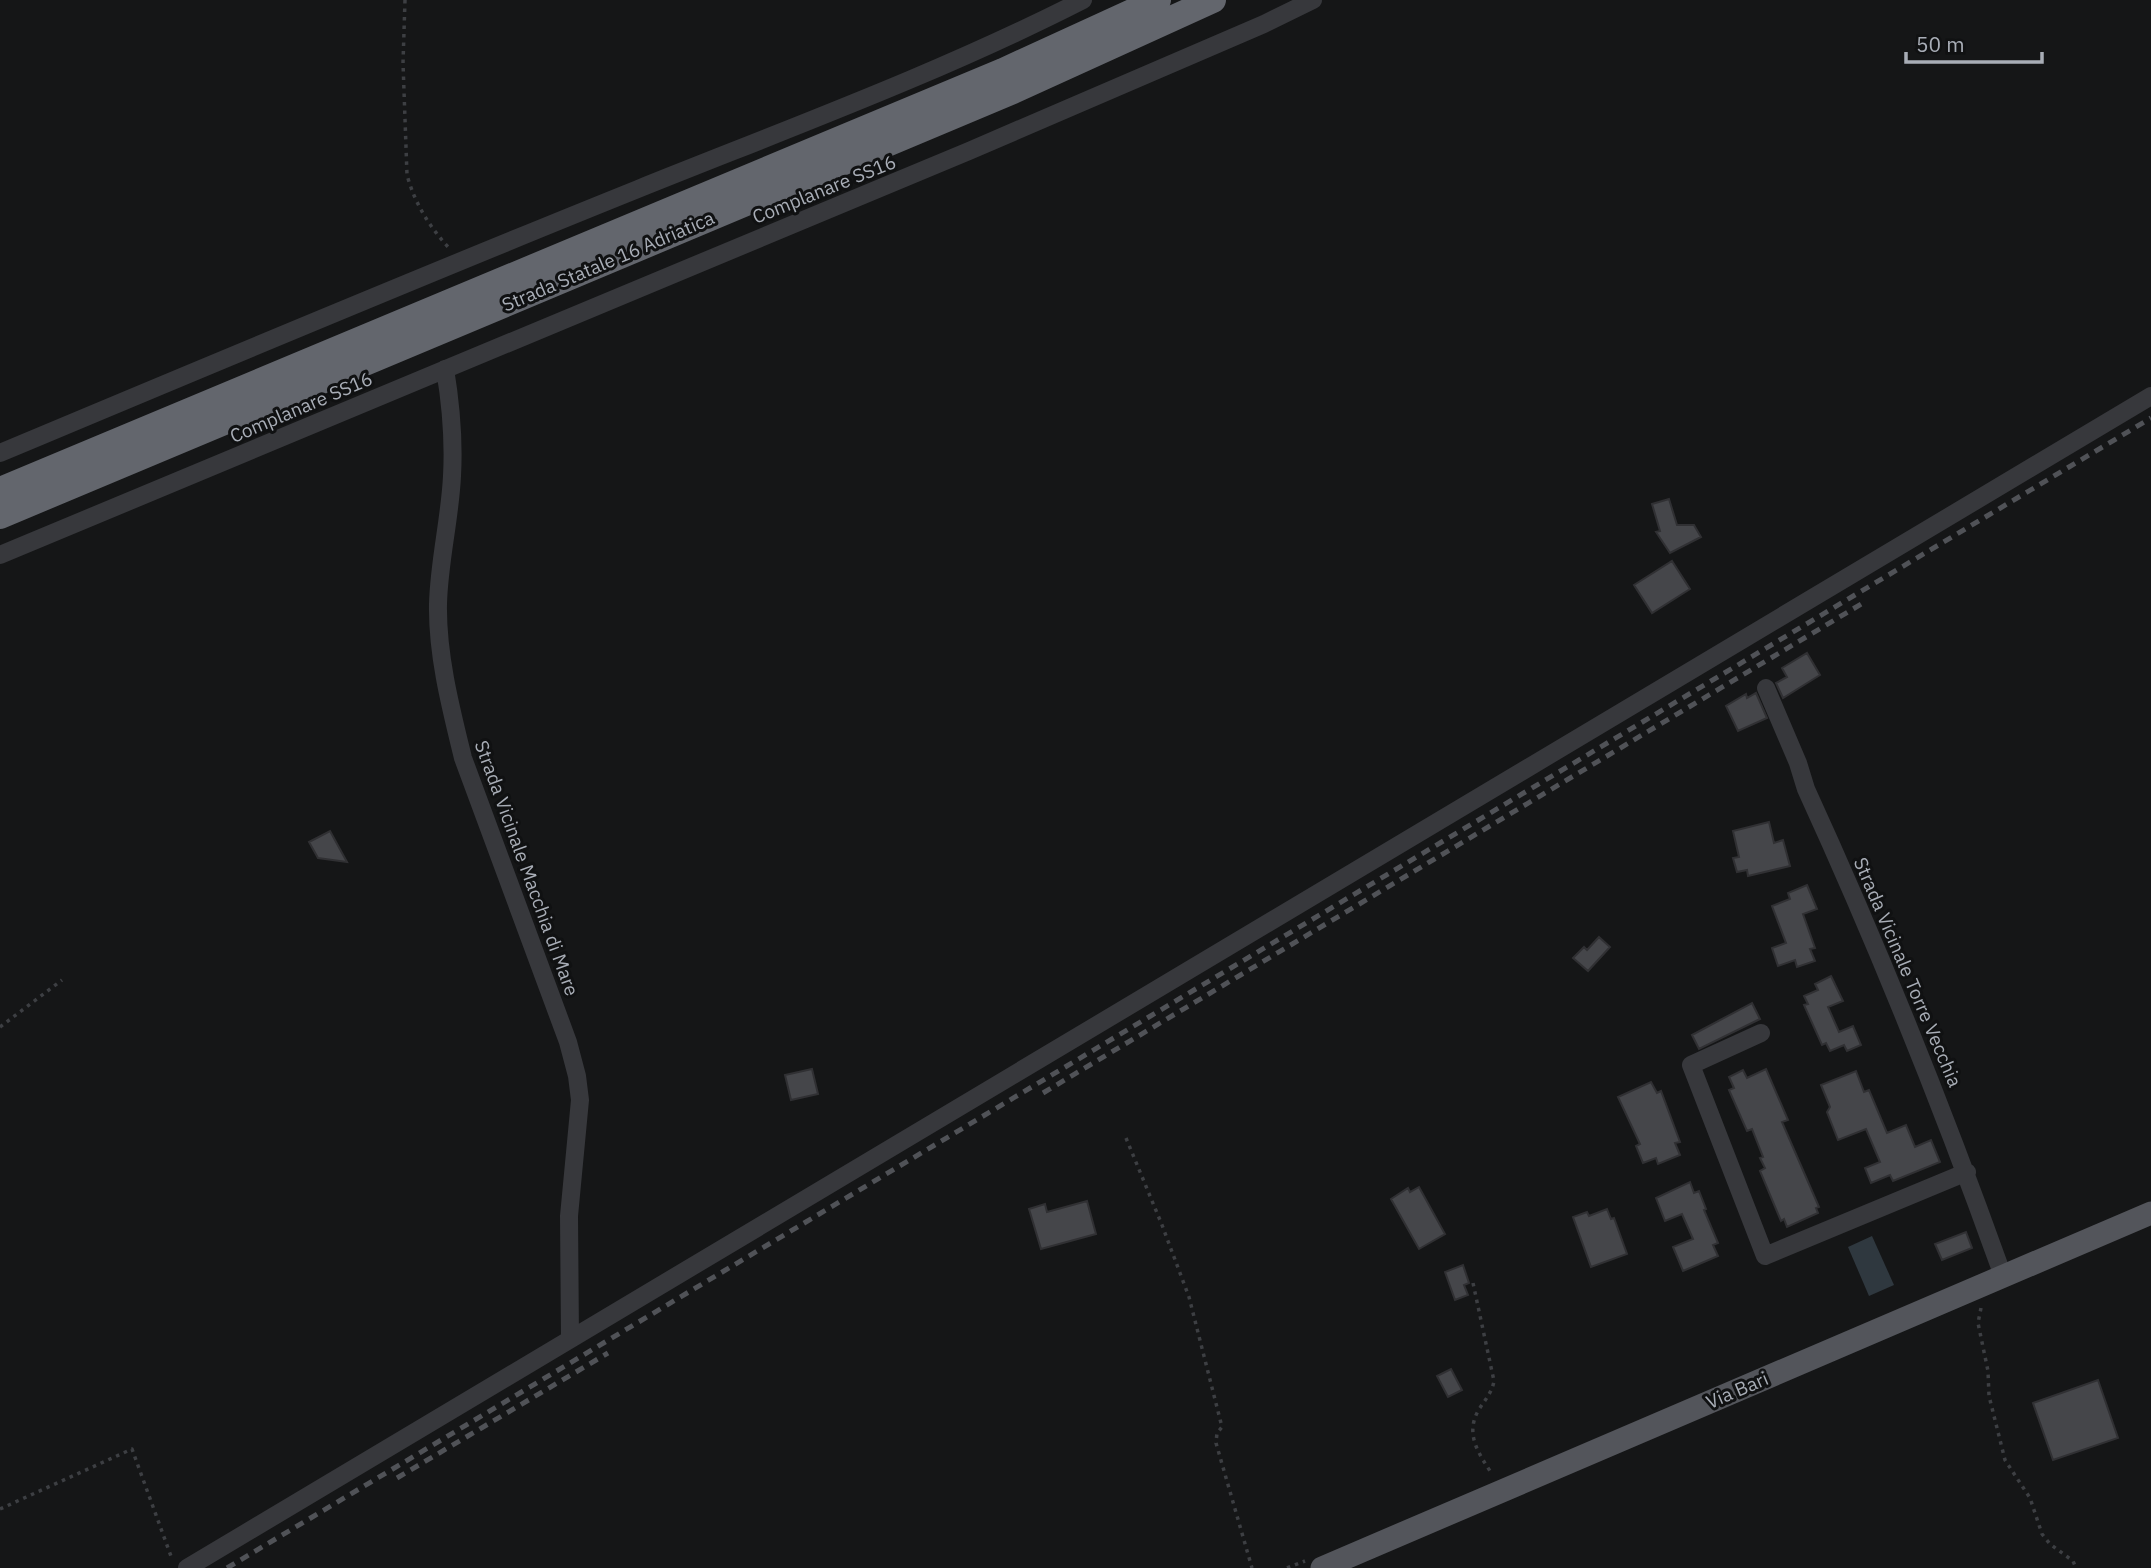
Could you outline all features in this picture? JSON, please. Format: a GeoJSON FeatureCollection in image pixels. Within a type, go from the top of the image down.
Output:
{"type":"FeatureCollection","features":[{"type":"Feature","properties":{"kind":"highway","name":"Strada Statale 16 Adriatica"},"geometry":{"type":"LineString","coordinates":[[0,490],[1003,71],[1158,0]]}},
{"type":"Feature","properties":{"kind":"highway","name":"Strada Statale 16 Adriatica"},"geometry":{"type":"LineString","coordinates":[[0,516],[1013,91],[1213,0]]}},
{"type":"Feature","properties":{"kind":"main road","name":"Via Bari"},"geometry":{"type":"LineString","coordinates":[[1322,1568],[2151,1213]]}},
{"type":"Feature","properties":{"kind":"street"},"geometry":{"type":"LineString","coordinates":[[0,453],[461,261],[897,84],[1044,20],[1083,0]]}},
{"type":"Feature","properties":{"kind":"street","name":"Complanare SS16"},"geometry":{"type":"LineString","coordinates":[[0,555],[982,146],[1264,24],[1313,0]]}},
{"type":"Feature","properties":{"kind":"street","name":"Strada Vicinale Macchia di Mare"},"geometry":{"type":"LineString","coordinates":[[445,369],[452,414],[452,478],[438,609],[441,646],[454,724],[463,758],[568,1042],[577,1076],[580,1100],[569,1216],[570,1339]]}},
{"type":"Feature","properties":{"kind":"street"},"geometry":{"type":"LineString","coordinates":[[187,1568],[2151,396]]}},
{"type":"Feature","properties":{"kind":"street","name":"Strada Vicinale Torre Vecchia"},"geometry":{"type":"LineString","coordinates":[[1766,688],[1798,763],[1806,789],[1878,948],[1967,1172],[2003,1276]]}},
{"type":"Feature","properties":{"kind":"street"},"geometry":{"type":"LineString","coordinates":[[1761,1033],[1691,1065],[1765,1256],[1967,1172]]}},
{"type":"Feature","properties":{"kind":"path"},"geometry":{"type":"LineString","coordinates":[[405,0],[403,63],[407,175],[427,223],[461,261]]}},
{"type":"Feature","properties":{"kind":"path"},"geometry":{"type":"LineString","coordinates":[[0,1027],[62,980]]}},
{"type":"Feature","properties":{"kind":"path"},"geometry":{"type":"LineString","coordinates":[[1126,1138],[1189,1297],[1222,1427],[1217,1433],[1216,1443],[1252,1568]]}},
{"type":"Feature","properties":{"kind":"path"},"geometry":{"type":"LineString","coordinates":[[1473,1283],[1494,1381],[1493,1388],[1474,1421],[1473,1441],[1502,1490]]}},
{"type":"Feature","properties":{"kind":"path"},"geometry":{"type":"LineString","coordinates":[[1981,1299],[1978,1323],[1988,1371],[1989,1396],[2005,1460],[2030,1498],[2042,1534],[2050,1544],[2073,1561],[2076,1568]]}},
{"type":"Feature","properties":{"kind":"path"},"geometry":{"type":"LineString","coordinates":[[0,1509],[132,1449],[175,1568]]}},
{"type":"Feature","properties":{"kind":"shaded area"},"geometry":{"type":"Polygon","coordinates":[[[1872,1236],[1894,1285],[1869,1296],[1848,1247],[1872,1236]]]}},
{"type":"Feature","properties":{"kind":"building"},"geometry":{"type":"Polygon","coordinates":[[[1669,499],[1677,525],[1694,525],[1701,537],[1670,553],[1656,532],[1660,531],[1652,504],[1669,499]]]}},
{"type":"Feature","properties":{"kind":"building"},"geometry":{"type":"Polygon","coordinates":[[[1672,561],[1690,589],[1652,613],[1634,585],[1672,561]]]}},
{"type":"Feature","properties":{"kind":"building"},"geometry":{"type":"Polygon","coordinates":[[[1807,653],[1820,675],[1783,698],[1776,683],[1787,677],[1782,668],[1807,653]]]}},
{"type":"Feature","properties":{"kind":"building"},"geometry":{"type":"Polygon","coordinates":[[[1756,693],[1767,718],[1738,731],[1726,706],[1746,694],[1747,698],[1756,693]]]}},
{"type":"Feature","properties":{"kind":"building"},"geometry":{"type":"Polygon","coordinates":[[[1769,822],[1774,843],[1783,840],[1790,866],[1748,876],[1747,870],[1737,872],[1733,858],[1739,857],[1733,831],[1769,822]]]}},
{"type":"Feature","properties":{"kind":"building"},"geometry":{"type":"Polygon","coordinates":[[[330,831],[347,862],[318,858],[309,842],[330,831]]]}},
{"type":"Feature","properties":{"kind":"building"},"geometry":{"type":"Polygon","coordinates":[[[1807,885],[1817,909],[1803,914],[1815,948],[1810,949],[1815,961],[1797,967],[1795,960],[1778,966],[1772,948],[1786,943],[1772,906],[1790,899],[1788,893],[1807,885]]]}},
{"type":"Feature","properties":{"kind":"building"},"geometry":{"type":"Polygon","coordinates":[[[1599,937],[1610,947],[1588,971],[1573,958],[1584,947],[1587,950],[1599,937]]]}},
{"type":"Feature","properties":{"kind":"building"},"geometry":{"type":"Polygon","coordinates":[[[1831,976],[1843,1001],[1828,1007],[1839,1032],[1853,1026],[1861,1045],[1847,1051],[1844,1045],[1830,1051],[1826,1043],[1822,1045],[1804,1005],[1808,1004],[1804,996],[1818,990],[1815,984],[1831,976]]]}},
{"type":"Feature","properties":{"kind":"building"},"geometry":{"type":"Polygon","coordinates":[[[1752,1003],[1760,1019],[1699,1049],[1692,1035],[1752,1003]]]}},
{"type":"Feature","properties":{"kind":"building"},"geometry":{"type":"Polygon","coordinates":[[[812,1069],[818,1094],[791,1100],[785,1075],[812,1069]]]}},
{"type":"Feature","properties":{"kind":"building"},"geometry":{"type":"Polygon","coordinates":[[[1766,1069],[1788,1120],[1782,1122],[1819,1207],[1816,1208],[1818,1213],[1787,1227],[1784,1219],[1781,1221],[1760,1171],[1765,1168],[1760,1158],[1763,1157],[1752,1129],[1747,1131],[1729,1090],[1734,1088],[1729,1077],[1743,1070],[1747,1078],[1766,1069]]]}},
{"type":"Feature","properties":{"kind":"building"},"geometry":{"type":"Polygon","coordinates":[[[1856,1071],[1864,1092],[1869,1090],[1887,1133],[1906,1125],[1915,1147],[1931,1140],[1940,1162],[1893,1181],[1890,1175],[1871,1183],[1865,1168],[1880,1162],[1866,1129],[1838,1140],[1827,1112],[1830,1107],[1821,1085],[1856,1071]]]}},
{"type":"Feature","properties":{"kind":"building"},"geometry":{"type":"Polygon","coordinates":[[[1651,1082],[1657,1093],[1661,1091],[1680,1142],[1675,1143],[1680,1155],[1658,1164],[1656,1158],[1643,1163],[1636,1146],[1640,1144],[1618,1097],[1651,1082]]]}},
{"type":"Feature","properties":{"kind":"building"},"geometry":{"type":"Polygon","coordinates":[[[1690,1182],[1694,1193],[1699,1191],[1706,1209],[1704,1210],[1718,1243],[1713,1245],[1718,1256],[1683,1271],[1673,1247],[1693,1239],[1682,1214],[1665,1221],[1656,1198],[1690,1182]]]}},
{"type":"Feature","properties":{"kind":"building"},"geometry":{"type":"Polygon","coordinates":[[[1419,1187],[1445,1234],[1419,1249],[1391,1199],[1408,1188],[1410,1192],[1419,1187]]]}},
{"type":"Feature","properties":{"kind":"building"},"geometry":{"type":"Polygon","coordinates":[[[1087,1201],[1096,1234],[1041,1249],[1029,1209],[1045,1204],[1047,1212],[1087,1201]]]}},
{"type":"Feature","properties":{"kind":"building"},"geometry":{"type":"Polygon","coordinates":[[[1607,1209],[1611,1219],[1614,1218],[1627,1254],[1591,1267],[1573,1217],[1587,1212],[1589,1216],[1607,1209]]]}},
{"type":"Feature","properties":{"kind":"building"},"geometry":{"type":"Polygon","coordinates":[[[1966,1232],[1972,1248],[1942,1260],[1935,1244],[1966,1232]]]}},
{"type":"Feature","properties":{"kind":"building"},"geometry":{"type":"Polygon","coordinates":[[[1463,1265],[1469,1283],[1464,1285],[1468,1295],[1455,1300],[1445,1272],[1463,1265]]]}},
{"type":"Feature","properties":{"kind":"building"},"geometry":{"type":"Polygon","coordinates":[[[1451,1369],[1462,1390],[1448,1397],[1437,1376],[1451,1369]]]}},
{"type":"Feature","properties":{"kind":"building"},"geometry":{"type":"Polygon","coordinates":[[[2098,1380],[2118,1438],[2053,1460],[2033,1403],[2098,1380]]]}},
{"type":"Feature","properties":{"kind":"railway"},"geometry":{"type":"LineString","coordinates":[[227,1568],[2151,418]]}},
{"type":"Feature","properties":{"kind":"railway"},"geometry":{"type":"LineString","coordinates":[[1043,1093],[1863,603]]}},
{"type":"Feature","properties":{"kind":"railway"},"geometry":{"type":"LineString","coordinates":[[397,1478],[608,1353]]}}]}
